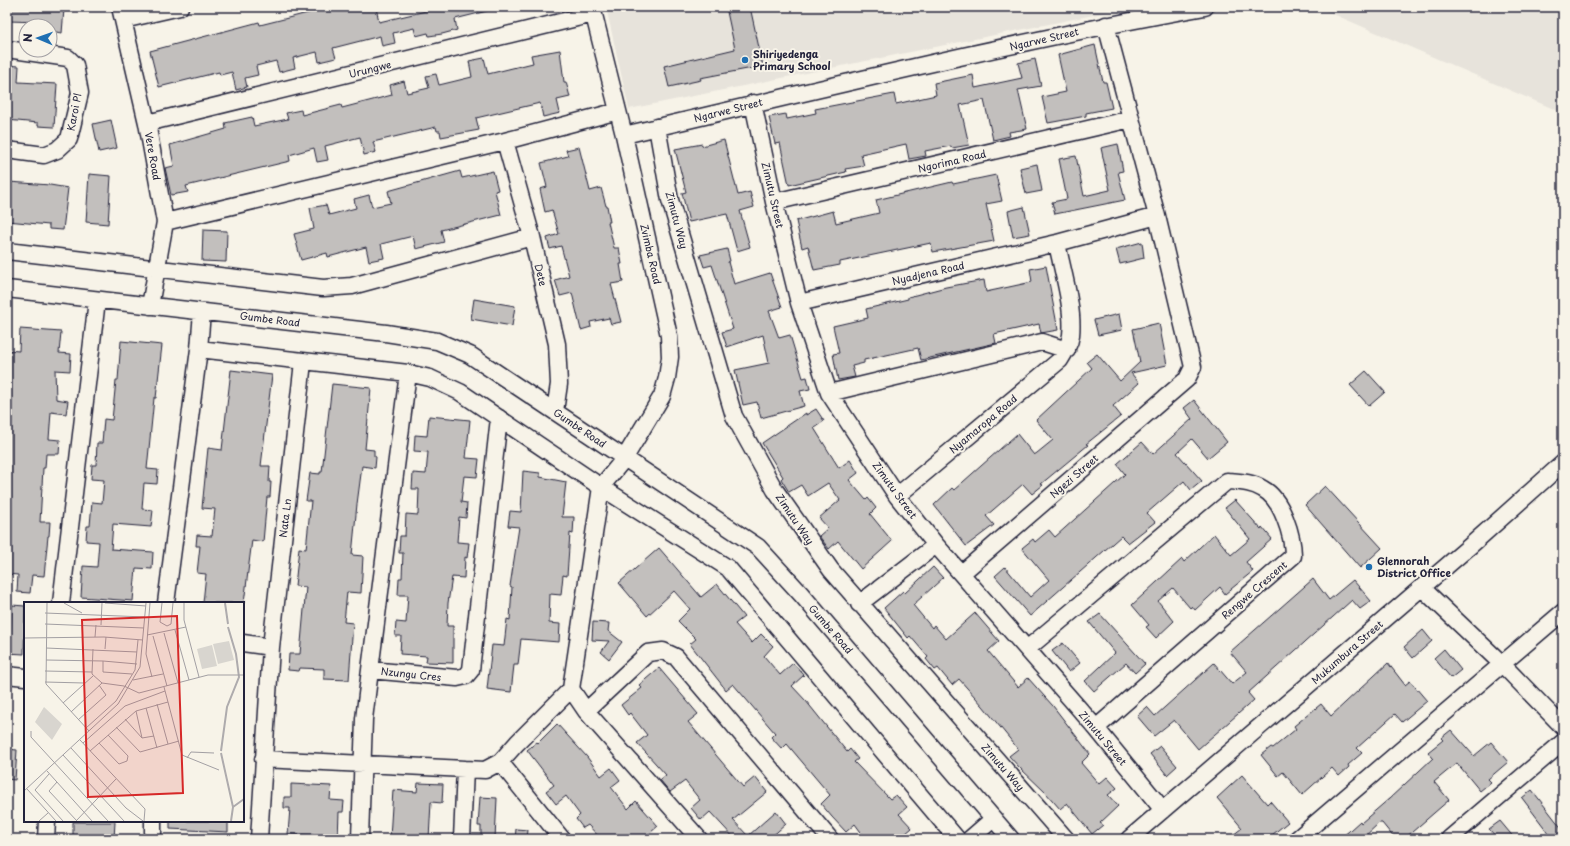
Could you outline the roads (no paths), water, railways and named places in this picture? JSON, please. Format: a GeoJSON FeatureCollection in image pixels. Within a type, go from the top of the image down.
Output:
{"type":"FeatureCollection","features":[{"type":"Feature","properties":{"kind":"street"},"geometry":{"type":"LineString","coordinates":[[122,14],[180,7]]}},
{"type":"Feature","properties":{"kind":"street","name":"Ngarwe Street"},"geometry":{"type":"LineString","coordinates":[[624,135],[753,103],[1106,25],[1204,7]]}},
{"type":"Feature","properties":{"kind":"street","name":"Zvimba Road"},"geometry":{"type":"LineString","coordinates":[[592,10],[624,135],[669,336],[670,357],[667,378],[662,396],[624,459],[601,487]]}},
{"type":"Feature","properties":{"kind":"street","name":"Urungwe"},"geometry":{"type":"LineString","coordinates":[[147,123],[592,10]]}},
{"type":"Feature","properties":{"kind":"street","name":"Vere Road"},"geometry":{"type":"LineString","coordinates":[[122,14],[147,123],[165,222],[150,306]]}},
{"type":"Feature","properties":{"kind":"street"},"geometry":{"type":"LineString","coordinates":[[1106,25],[1157,216]]}},
{"type":"Feature","properties":{"kind":"street","name":"Karoi Pl"},"geometry":{"type":"LineString","coordinates":[[7,48],[68,58],[75,65],[80,93],[69,139],[56,150],[44,155],[7,150]]}},
{"type":"Feature","properties":{"kind":"street","name":"Zimutu Street"},"geometry":{"type":"LineString","coordinates":[[753,103],[774,202],[799,303],[830,393],[897,496],[936,545],[1096,728],[1163,810]]}},
{"type":"Feature","properties":{"kind":"street"},"geometry":{"type":"LineString","coordinates":[[165,222],[505,141],[618,111]]}},
{"type":"Feature","properties":{"kind":"street","name":"Ngorima Road"},"geometry":{"type":"LineString","coordinates":[[774,202],[1131,119]]}},
{"type":"Feature","properties":{"kind":"street","name":"Zimutu Way"},"geometry":{"type":"LineString","coordinates":[[656,127],[670,200],[734,416],[776,490],[831,570],[1066,839]]}},
{"type":"Feature","properties":{"kind":"street","name":"Dete"},"geometry":{"type":"LineString","coordinates":[[505,141],[532,237],[557,344],[559,384],[555,411]]}},
{"type":"Feature","properties":{"kind":"street","name":"Nyadjena Road"},"geometry":{"type":"LineString","coordinates":[[799,303],[1057,243],[1157,216]]}},
{"type":"Feature","properties":{"kind":"street","name":"Ngezi Street"},"geometry":{"type":"LineString","coordinates":[[962,573],[1187,379],[1193,367],[1157,216]]}},
{"type":"Feature","properties":{"kind":"street"},"geometry":{"type":"LineString","coordinates":[[7,251],[323,288],[352,286],[532,237]]}},
{"type":"Feature","properties":{"kind":"street"},"geometry":{"type":"LineString","coordinates":[[830,393],[1042,342],[1067,350],[1071,335],[1070,309],[1057,243]]}},
{"type":"Feature","properties":{"kind":"street","name":"Gumbe Road"},"geometry":{"type":"LineString","coordinates":[[7,289],[386,333],[437,341],[470,355],[758,547],[801,594],[1011,839]]}},
{"type":"Feature","properties":{"kind":"street"},"geometry":{"type":"LineString","coordinates":[[61,602],[97,300]]}},
{"type":"Feature","properties":{"kind":"street"},"geometry":{"type":"LineString","coordinates":[[166,602],[199,349],[202,312]]}},
{"type":"Feature","properties":{"kind":"street"},"geometry":{"type":"LineString","coordinates":[[199,349],[408,373],[430,378],[460,392],[601,487],[728,568],[958,839]]}},
{"type":"Feature","properties":{"kind":"street","name":"Nyamaropa Road"},"geometry":{"type":"LineString","coordinates":[[897,496],[1060,360],[1067,350]]}},
{"type":"Feature","properties":{"kind":"street","name":"Nata Ln"},"geometry":{"type":"LineString","coordinates":[[259,839],[271,647],[303,362]]}},
{"type":"Feature","properties":{"kind":"street","name":"Nzungu Cres"},"geometry":{"type":"LineString","coordinates":[[408,373],[370,670],[457,678],[466,676],[471,670],[499,418]]}},
{"type":"Feature","properties":{"kind":"street","name":"Mukumbura Street"},"geometry":{"type":"LineString","coordinates":[[1129,839],[1422,588],[1563,464]]}},
{"type":"Feature","properties":{"kind":"street","name":"Rengwe Crescent"},"geometry":{"type":"LineString","coordinates":[[1027,649],[1227,481],[1249,483],[1265,489],[1286,521],[1293,542],[1293,556],[1096,728]]}},
{"type":"Feature","properties":{"kind":"street"},"geometry":{"type":"LineString","coordinates":[[263,759],[485,770],[500,762],[571,689],[601,487]]}},
{"type":"Feature","properties":{"kind":"street"},"geometry":{"type":"LineString","coordinates":[[860,604],[936,545]]}},
{"type":"Feature","properties":{"kind":"street"},"geometry":{"type":"LineString","coordinates":[[1422,588],[1502,664],[1563,727]]}},
{"type":"Feature","properties":{"kind":"street"},"geometry":{"type":"LineString","coordinates":[[1297,839],[1563,612]]}},
{"type":"Feature","properties":{"kind":"street"},"geometry":{"type":"LineString","coordinates":[[244,643],[271,647]]}},
{"type":"Feature","properties":{"kind":"street"},"geometry":{"type":"LineString","coordinates":[[586,710],[648,653],[663,651],[676,657],[830,839]]}},
{"type":"Feature","properties":{"kind":"street"},"geometry":{"type":"LineString","coordinates":[[360,839],[364,763],[364,719],[370,670]]}},
{"type":"Feature","properties":{"kind":"street"},"geometry":{"type":"LineString","coordinates":[[7,675],[24,677]]}},
{"type":"Feature","properties":{"kind":"street"},"geometry":{"type":"LineString","coordinates":[[571,689],[586,710],[699,839]]}},
{"type":"Feature","properties":{"kind":"street"},"geometry":{"type":"LineString","coordinates":[[1449,839],[1563,742]]}},
{"type":"Feature","properties":{"kind":"street"},"geometry":{"type":"LineString","coordinates":[[500,762],[562,839]]}},
{"type":"Feature","properties":{"kind":"street"},"geometry":{"type":"LineString","coordinates":[[462,839],[465,769]]}},
{"type":"Feature","properties":{"kind":"street"},"geometry":{"type":"LineString","coordinates":[[970,839],[993,818]]}},
{"type":"Feature","properties":{"kind":"street"},"geometry":{"type":"LineString","coordinates":[[46,839],[47,822]]}},
{"type":"Feature","properties":{"kind":"street"},"geometry":{"type":"LineString","coordinates":[[152,839],[153,822]]}},
{"type":"Feature","properties":{"kind":"place","name":"Shiriyedenga Primary School"},"geometry":{"type":"Point","coordinates":[745,60]}},
{"type":"Feature","properties":{"kind":"place","name":"Glennorah District Office"},"geometry":{"type":"Point","coordinates":[1369,567]}}]}
